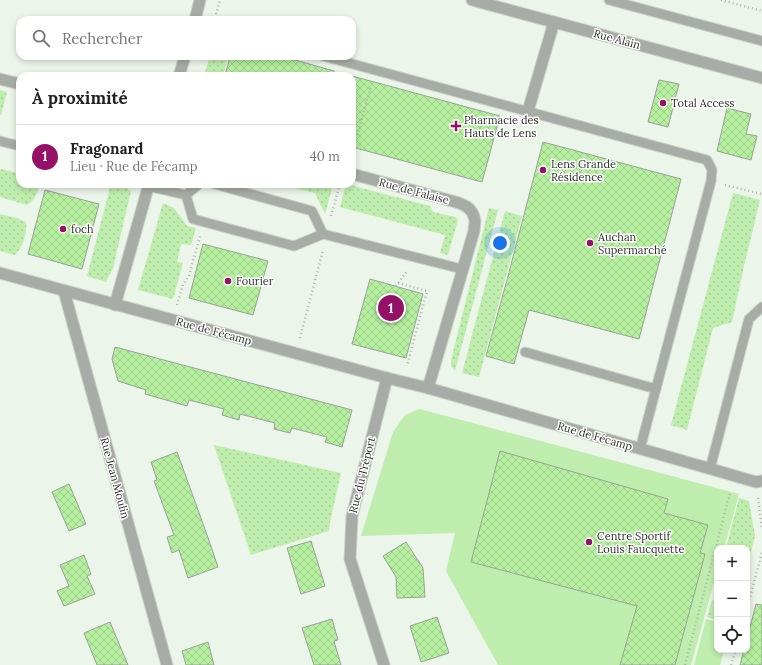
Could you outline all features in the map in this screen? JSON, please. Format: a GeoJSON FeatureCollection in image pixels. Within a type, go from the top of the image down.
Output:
{"type":"FeatureCollection","features":[{"type":"Feature","properties":{"kind":"street"},"geometry":{"type":"LineString","coordinates":[[196,16],[200,0]]}},
{"type":"Feature","properties":{"kind":"street","name":"Rue Alain"},"geometry":{"type":"LineString","coordinates":[[472,0],[762,78]]}},
{"type":"Feature","properties":{"kind":"street"},"geometry":{"type":"LineString","coordinates":[[528,111],[554,22]]}},
{"type":"Feature","properties":{"kind":"street"},"geometry":{"type":"LineString","coordinates":[[180,72],[184,60]]}},
{"type":"Feature","properties":{"kind":"street"},"geometry":{"type":"LineString","coordinates":[[0,79],[16,83]]}},
{"type":"Feature","properties":{"kind":"street","name":"Rue de Falaise"},"geometry":{"type":"LineString","coordinates":[[356,175],[452,200],[469,208],[475,221],[474,231],[462,269]]}},
{"type":"Feature","properties":{"kind":"street"},"geometry":{"type":"LineString","coordinates":[[115,304],[148,188]]}},
{"type":"Feature","properties":{"kind":"street"},"geometry":{"type":"LineString","coordinates":[[428,388],[462,269]]}},
{"type":"Feature","properties":{"kind":"street","name":"Rue de Fécamp"},"geometry":{"type":"LineString","coordinates":[[0,273],[428,388],[759,482]]}},
{"type":"Feature","properties":{"kind":"street","name":"Rue Jean Moulin"},"geometry":{"type":"LineString","coordinates":[[64,291],[167,665]]}},
{"type":"Feature","properties":{"kind":"street","name":"Rue du Tréport"},"geometry":{"type":"LineString","coordinates":[[384,665],[350,559],[352,516],[387,378]]}},
{"type":"Feature","properties":{"kind":"lane"},"geometry":{"type":"LineString","coordinates":[[609,0],[762,41]]}},
{"type":"Feature","properties":{"kind":"lane"},"geometry":{"type":"LineString","coordinates":[[338,60],[707,160],[712,170],[711,181],[640,449]]}},
{"type":"Feature","properties":{"kind":"lane"},"geometry":{"type":"LineString","coordinates":[[0,141],[16,145]]}},
{"type":"Feature","properties":{"kind":"lane"},"geometry":{"type":"LineString","coordinates":[[160,188],[186,195]]}},
{"type":"Feature","properties":{"kind":"lane"},"geometry":{"type":"LineString","coordinates":[[186,195],[194,188]]}},
{"type":"Feature","properties":{"kind":"lane"},"geometry":{"type":"LineString","coordinates":[[229,188],[312,211],[325,234]]}},
{"type":"Feature","properties":{"kind":"lane"},"geometry":{"type":"LineString","coordinates":[[186,195],[193,219],[204,222],[294,246],[325,234],[462,269]]}},
{"type":"Feature","properties":{"kind":"lane"},"geometry":{"type":"LineString","coordinates":[[710,469],[749,319],[762,307]]}},
{"type":"Feature","properties":{"kind":"lane"},"geometry":{"type":"LineString","coordinates":[[525,352],[656,389]]}},
{"type":"Feature","properties":{"kind":"path"},"geometry":{"type":"LineString","coordinates":[[216,16],[220,0]]}},
{"type":"Feature","properties":{"kind":"path"},"geometry":{"type":"LineString","coordinates":[[721,0],[762,11]]}},
{"type":"Feature","properties":{"kind":"path"},"geometry":{"type":"LineString","coordinates":[[356,136],[371,86]]}},
{"type":"Feature","properties":{"kind":"path"},"geometry":{"type":"LineString","coordinates":[[711,181],[762,194]]}},
{"type":"Feature","properties":{"kind":"path"},"geometry":{"type":"LineString","coordinates":[[296,353],[325,234],[339,188]]}},
{"type":"Feature","properties":{"kind":"path"},"geometry":{"type":"LineString","coordinates":[[176,306],[183,284],[189,276],[204,222]]}},
{"type":"Feature","properties":{"kind":"path"},"geometry":{"type":"LineString","coordinates":[[398,283],[427,291],[407,367]]}},
{"type":"Feature","properties":{"kind":"path"},"geometry":{"type":"LineString","coordinates":[[759,482],[762,528]]}},
{"type":"Feature","properties":{"kind":"path"},"geometry":{"type":"LineString","coordinates":[[685,665],[730,493],[724,491]]}},
{"type":"Feature","properties":{"kind":"path"},"geometry":{"type":"LineString","coordinates":[[750,597],[762,553]]}},
{"type":"Feature","properties":{"kind":"path"},"geometry":{"type":"LineString","coordinates":[[732,665],[735,653]]}},
{"type":"Feature","properties":{"kind":"green space"},"geometry":{"type":"Polygon","coordinates":[[[209,60],[227,60],[224,72],[205,72],[209,60]]]}},
{"type":"Feature","properties":{"kind":"green space"},"geometry":{"type":"Polygon","coordinates":[[[0,90],[7,92],[1,115],[0,115],[0,90]]]}},
{"type":"Feature","properties":{"kind":"green space"},"geometry":{"type":"Polygon","coordinates":[[[1,169],[16,173],[16,188],[38,188],[34,199],[27,205],[0,197],[1,169]]]}},
{"type":"Feature","properties":{"kind":"green space"},"geometry":{"type":"Polygon","coordinates":[[[356,187],[430,206],[433,212],[456,217],[458,220],[448,255],[440,253],[445,235],[340,207],[345,188],[356,188],[356,187]]]}},
{"type":"Feature","properties":{"kind":"green space"},"geometry":{"type":"Polygon","coordinates":[[[110,188],[127,188],[131,191],[113,268],[106,282],[87,276],[110,188]]]}},
{"type":"Feature","properties":{"kind":"green space"},"geometry":{"type":"Polygon","coordinates":[[[296,188],[332,188],[325,214],[315,193],[296,188]]]}},
{"type":"Feature","properties":{"kind":"green space"},"geometry":{"type":"Polygon","coordinates":[[[733,193],[760,200],[732,322],[713,328],[687,430],[671,425],[733,193]]]}},
{"type":"Feature","properties":{"kind":"green space"},"geometry":{"type":"Polygon","coordinates":[[[163,203],[174,208],[187,226],[196,228],[191,245],[181,244],[177,262],[183,263],[173,299],[138,290],[163,203]]]}},
{"type":"Feature","properties":{"kind":"green space"},"geometry":{"type":"Polygon","coordinates":[[[489,208],[498,210],[455,371],[451,366],[451,360],[489,208]]]}},
{"type":"Feature","properties":{"kind":"green space"},"geometry":{"type":"Polygon","coordinates":[[[505,211],[522,216],[479,377],[462,373],[505,211]]]}},
{"type":"Feature","properties":{"kind":"green space"},"geometry":{"type":"Polygon","coordinates":[[[0,214],[26,222],[24,240],[15,255],[0,251],[0,214]]]}},
{"type":"Feature","properties":{"kind":"green space","name":"Centre Sportif Louis Faucquette"},"geometry":{"type":"Polygon","coordinates":[[[419,409],[739,494],[725,545],[714,545],[714,582],[691,665],[498,665],[446,571],[455,533],[361,536],[393,432],[405,415],[419,409]]]}},
{"type":"Feature","properties":{"kind":"green space"},"geometry":{"type":"Polygon","coordinates":[[[214,445],[341,473],[329,531],[251,555],[214,445]]]}},
{"type":"Feature","properties":{"kind":"green space"},"geometry":{"type":"Polygon","coordinates":[[[739,498],[749,501],[755,536],[750,555],[750,545],[727,545],[739,498]]]}},
{"type":"Feature","properties":{"kind":"green space"},"geometry":{"type":"Polygon","coordinates":[[[712,600],[714,601],[714,619],[707,617],[712,600]]]}},
{"type":"Feature","properties":{"kind":"green space"},"geometry":{"type":"Polygon","coordinates":[[[706,619],[714,621],[714,653],[723,653],[720,665],[694,665],[706,619]]]}},
{"type":"Feature","properties":{"kind":"building"},"geometry":{"type":"Polygon","coordinates":[[[229,60],[295,60],[334,71],[334,72],[226,72],[229,60]]]}},
{"type":"Feature","properties":{"kind":"building"},"geometry":{"type":"Polygon","coordinates":[[[356,77],[500,116],[482,182],[356,148],[356,77]]]}},
{"type":"Feature","properties":{"kind":"building"},"geometry":{"type":"Polygon","coordinates":[[[659,80],[679,84],[668,127],[648,122],[659,80]]]}},
{"type":"Feature","properties":{"kind":"building"},"geometry":{"type":"Polygon","coordinates":[[[727,108],[751,114],[746,134],[757,136],[751,160],[717,151],[727,108]]]}},
{"type":"Feature","properties":{"kind":"building","name":"Auchan Supermarché"},"geometry":{"type":"Polygon","coordinates":[[[543,142],[681,179],[639,339],[529,310],[514,364],[486,356],[543,142]]]}},
{"type":"Feature","properties":{"kind":"building","name":"foch"},"geometry":{"type":"Polygon","coordinates":[[[45,190],[99,204],[82,269],[28,254],[45,190]]]}},
{"type":"Feature","properties":{"kind":"building","name":"Fourier"},"geometry":{"type":"Polygon","coordinates":[[[203,244],[268,261],[253,315],[189,298],[203,244]]]}},
{"type":"Feature","properties":{"kind":"building"},"geometry":{"type":"Polygon","coordinates":[[[370,279],[423,294],[406,358],[352,344],[370,279]]]}},
{"type":"Feature","properties":{"kind":"building"},"geometry":{"type":"Polygon","coordinates":[[[115,347],[352,410],[342,447],[325,442],[327,437],[292,428],[290,433],[274,429],[275,423],[240,414],[239,420],[222,415],[224,409],[189,400],[187,406],[145,394],[146,390],[118,381],[112,359],[115,347]]]}},
{"type":"Feature","properties":{"kind":"building"},"geometry":{"type":"Polygon","coordinates":[[[500,451],[668,499],[664,513],[708,525],[700,553],[705,554],[675,665],[620,665],[637,606],[471,562],[500,451]]]}},
{"type":"Feature","properties":{"kind":"building"},"geometry":{"type":"Polygon","coordinates":[[[177,452],[218,567],[188,578],[179,550],[172,553],[167,537],[174,535],[154,481],[157,480],[151,462],[177,452]]]}},
{"type":"Feature","properties":{"kind":"building"},"geometry":{"type":"Polygon","coordinates":[[[69,484],[86,524],[69,531],[52,492],[69,484]]]}},
{"type":"Feature","properties":{"kind":"building"},"geometry":{"type":"Polygon","coordinates":[[[311,541],[325,586],[301,594],[287,548],[311,541]]]}},
{"type":"Feature","properties":{"kind":"building"},"geometry":{"type":"Polygon","coordinates":[[[406,542],[423,568],[425,597],[397,598],[396,577],[383,556],[406,542]]]}},
{"type":"Feature","properties":{"kind":"building"},"geometry":{"type":"Polygon","coordinates":[[[84,555],[91,574],[87,576],[95,594],[64,606],[57,591],[69,586],[60,565],[84,555]]]}},
{"type":"Feature","properties":{"kind":"building"},"geometry":{"type":"Polygon","coordinates":[[[756,604],[762,605],[762,665],[740,665],[743,653],[750,653],[750,627],[756,604]]]}},
{"type":"Feature","properties":{"kind":"building"},"geometry":{"type":"Polygon","coordinates":[[[437,617],[449,653],[421,662],[410,626],[437,617]]]}},
{"type":"Feature","properties":{"kind":"building"},"geometry":{"type":"Polygon","coordinates":[[[332,619],[338,640],[334,641],[341,665],[314,665],[302,628],[332,619]]]}},
{"type":"Feature","properties":{"kind":"building"},"geometry":{"type":"Polygon","coordinates":[[[110,622],[128,665],[97,665],[84,633],[110,622]]]}},
{"type":"Feature","properties":{"kind":"building"},"geometry":{"type":"Polygon","coordinates":[[[208,642],[214,665],[186,665],[182,651],[208,642]]]}},
{"type":"Feature","properties":{"kind":"place","name":"Total Access"},"geometry":{"type":"Point","coordinates":[663,103]}},
{"type":"Feature","properties":{"kind":"place","name":"Pharmacie des Hauts de Lens"},"geometry":{"type":"Point","coordinates":[456,126]}},
{"type":"Feature","properties":{"kind":"place","name":"Lens Grande Résidence"},"geometry":{"type":"Point","coordinates":[543,170]}},
{"type":"Feature","properties":{"kind":"place","name":"foch"},"geometry":{"type":"Point","coordinates":[63,229]}},
{"type":"Feature","properties":{"kind":"place","name":"Auchan Supermarché"},"geometry":{"type":"Point","coordinates":[590,243]}},
{"type":"Feature","properties":{"kind":"place","name":"Fourier"},"geometry":{"type":"Point","coordinates":[228,281]}},
{"type":"Feature","properties":{"kind":"place","name":"Fragonard"},"geometry":{"type":"Point","coordinates":[391,308]}},
{"type":"Feature","properties":{"kind":"place","name":"Centre Sportif Louis Faucquette"},"geometry":{"type":"Point","coordinates":[589,542]}}]}
